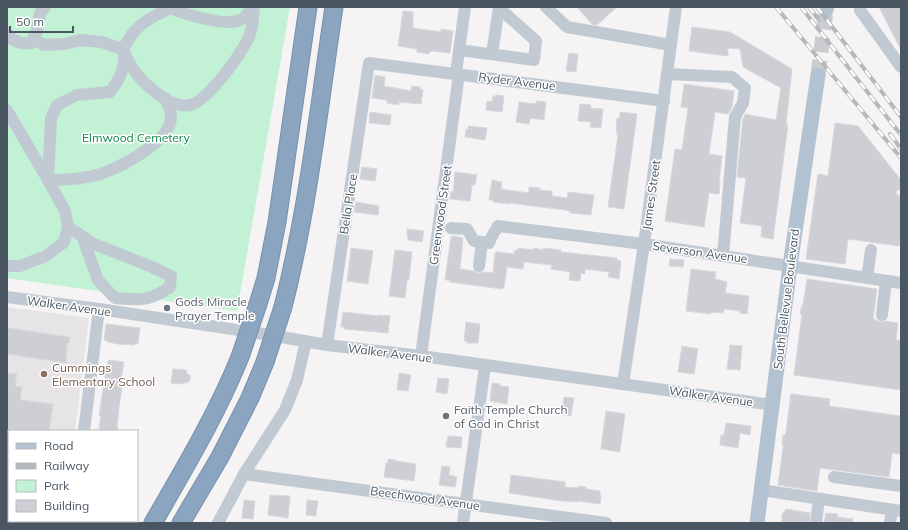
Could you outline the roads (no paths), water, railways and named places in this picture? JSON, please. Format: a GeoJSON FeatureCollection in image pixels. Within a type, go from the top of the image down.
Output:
{"type":"FeatureCollection","features":[{"type":"Feature","properties":{"kind":"highway"},"geometry":{"type":"LineString","coordinates":[[153,523],[206,430],[223,396],[240,358],[266,278],[276,222],[308,7]]}},
{"type":"Feature","properties":{"kind":"highway"},"geometry":{"type":"LineString","coordinates":[[181,523],[220,457],[250,398],[265,362],[283,307],[302,220],[334,7]]}},
{"type":"Feature","properties":{"kind":"main road","name":"South Bellevue Boulevard"},"geometry":{"type":"LineString","coordinates":[[757,523],[790,266],[818,75]]}},
{"type":"Feature","properties":{"kind":"street"},"geometry":{"type":"LineString","coordinates":[[7,33],[10,38],[21,44],[31,42],[37,31],[40,13],[45,7]]}},
{"type":"Feature","properties":{"kind":"street"},"geometry":{"type":"LineString","coordinates":[[48,180],[51,119],[57,105],[77,95],[110,92],[117,82],[125,65],[124,50],[134,30],[150,18],[169,7],[197,18],[228,22],[242,19],[253,7]]}},
{"type":"Feature","properties":{"kind":"street"},"geometry":{"type":"LineString","coordinates":[[33,39],[44,46],[65,44],[80,40],[102,42],[124,50],[131,67],[150,88],[174,103],[189,105],[198,101],[216,85],[237,58],[250,36],[253,7]]}},
{"type":"Feature","properties":{"kind":"street","name":"Greenwood Street"},"geometry":{"type":"LineString","coordinates":[[421,356],[465,7]]}},
{"type":"Feature","properties":{"kind":"street"},"geometry":{"type":"LineString","coordinates":[[492,54],[499,7]]}},
{"type":"Feature","properties":{"kind":"street"},"geometry":{"type":"LineString","coordinates":[[459,50],[534,60],[536,41],[499,7]]}},
{"type":"Feature","properties":{"kind":"street"},"geometry":{"type":"LineString","coordinates":[[546,7],[567,27],[671,45]]}},
{"type":"Feature","properties":{"kind":"street","name":"James Street"},"geometry":{"type":"LineString","coordinates":[[623,384],[644,244],[676,7]]}},
{"type":"Feature","properties":{"kind":"street"},"geometry":{"type":"LineString","coordinates":[[860,7],[860,10],[901,68]]}},
{"type":"Feature","properties":{"kind":"street","name":"Ryder Avenue"},"geometry":{"type":"LineString","coordinates":[[370,63],[664,101]]}},
{"type":"Feature","properties":{"kind":"street","name":"Bella Place"},"geometry":{"type":"LineString","coordinates":[[327,345],[370,63]]}},
{"type":"Feature","properties":{"kind":"street"},"geometry":{"type":"LineString","coordinates":[[667,74],[732,77],[744,88],[743,102],[736,117],[723,256]]}},
{"type":"Feature","properties":{"kind":"street"},"geometry":{"type":"LineString","coordinates":[[48,180],[72,179],[100,174],[128,162],[158,141],[170,127],[171,115],[165,98]]}},
{"type":"Feature","properties":{"kind":"street"},"geometry":{"type":"LineString","coordinates":[[7,110],[65,212],[68,227],[64,242],[46,256],[20,266],[7,266]]}},
{"type":"Feature","properties":{"kind":"street","name":"Severson Avenue"},"geometry":{"type":"LineString","coordinates":[[482,242],[490,243],[491,238],[498,226],[644,244],[901,283]]}},
{"type":"Feature","properties":{"kind":"street"},"geometry":{"type":"LineString","coordinates":[[68,227],[82,236],[94,244],[171,276],[170,287],[157,296],[138,300],[114,298],[98,280],[82,236]]}},
{"type":"Feature","properties":{"kind":"street"},"geometry":{"type":"LineString","coordinates":[[451,228],[467,229],[474,241],[482,242],[479,266]]}},
{"type":"Feature","properties":{"kind":"street"},"geometry":{"type":"LineString","coordinates":[[867,278],[871,250]]}},
{"type":"Feature","properties":{"kind":"street"},"geometry":{"type":"LineString","coordinates":[[882,315],[886,281]]}},
{"type":"Feature","properties":{"kind":"street","name":"Walker Avenue"},"geometry":{"type":"LineString","coordinates":[[7,297],[99,309],[327,345],[421,356],[773,405]]}},
{"type":"Feature","properties":{"kind":"street"},"geometry":{"type":"LineString","coordinates":[[84,430],[99,309]]}},
{"type":"Feature","properties":{"kind":"street"},"geometry":{"type":"LineString","coordinates":[[218,523],[244,474],[285,410],[297,380],[306,341]]}},
{"type":"Feature","properties":{"kind":"street"},"geometry":{"type":"LineString","coordinates":[[463,523],[485,366]]}},
{"type":"Feature","properties":{"kind":"street","name":"Beechwood Avenue"},"geometry":{"type":"LineString","coordinates":[[244,474],[606,523]]}},
{"type":"Feature","properties":{"kind":"street"},"geometry":{"type":"LineString","coordinates":[[834,477],[901,486]]}},
{"type":"Feature","properties":{"kind":"street"},"geometry":{"type":"LineString","coordinates":[[761,490],[897,511],[890,523]]}},
{"type":"Feature","properties":{"kind":"street"},"geometry":{"type":"LineString","coordinates":[[816,523],[819,499]]}},
{"type":"Feature","properties":{"kind":"tunnel"},"geometry":{"type":"LineString","coordinates":[[818,75],[826,10]]}},
{"type":"Feature","properties":{"kind":"railway"},"geometry":{"type":"LineString","coordinates":[[776,7],[901,158]]}},
{"type":"Feature","properties":{"kind":"railway"},"geometry":{"type":"LineString","coordinates":[[801,7],[901,135]]}},
{"type":"Feature","properties":{"kind":"railway"},"geometry":{"type":"LineString","coordinates":[[809,7],[819,20]]}},
{"type":"Feature","properties":{"kind":"railway"},"geometry":{"type":"LineString","coordinates":[[817,7],[901,117]]}},
{"type":"Feature","properties":{"kind":"railway"},"geometry":{"type":"LineString","coordinates":[[890,134],[901,149]]}},
{"type":"Feature","properties":{"kind":"place","name":"Gods Miracle Prayer Temple"},"geometry":{"type":"Point","coordinates":[167,308]}},
{"type":"Feature","properties":{"kind":"place","name":"Cummings Elementary School"},"geometry":{"type":"Point","coordinates":[44,374]}},
{"type":"Feature","properties":{"kind":"place","name":"Faith Temple Church of God in Christ"},"geometry":{"type":"Point","coordinates":[446,416]}},
{"type":"Feature","properties":{"kind":"park label","name":"Elmwood Cemetery"},"geometry":{"type":"Point","coordinates":[136,137]}}]}
